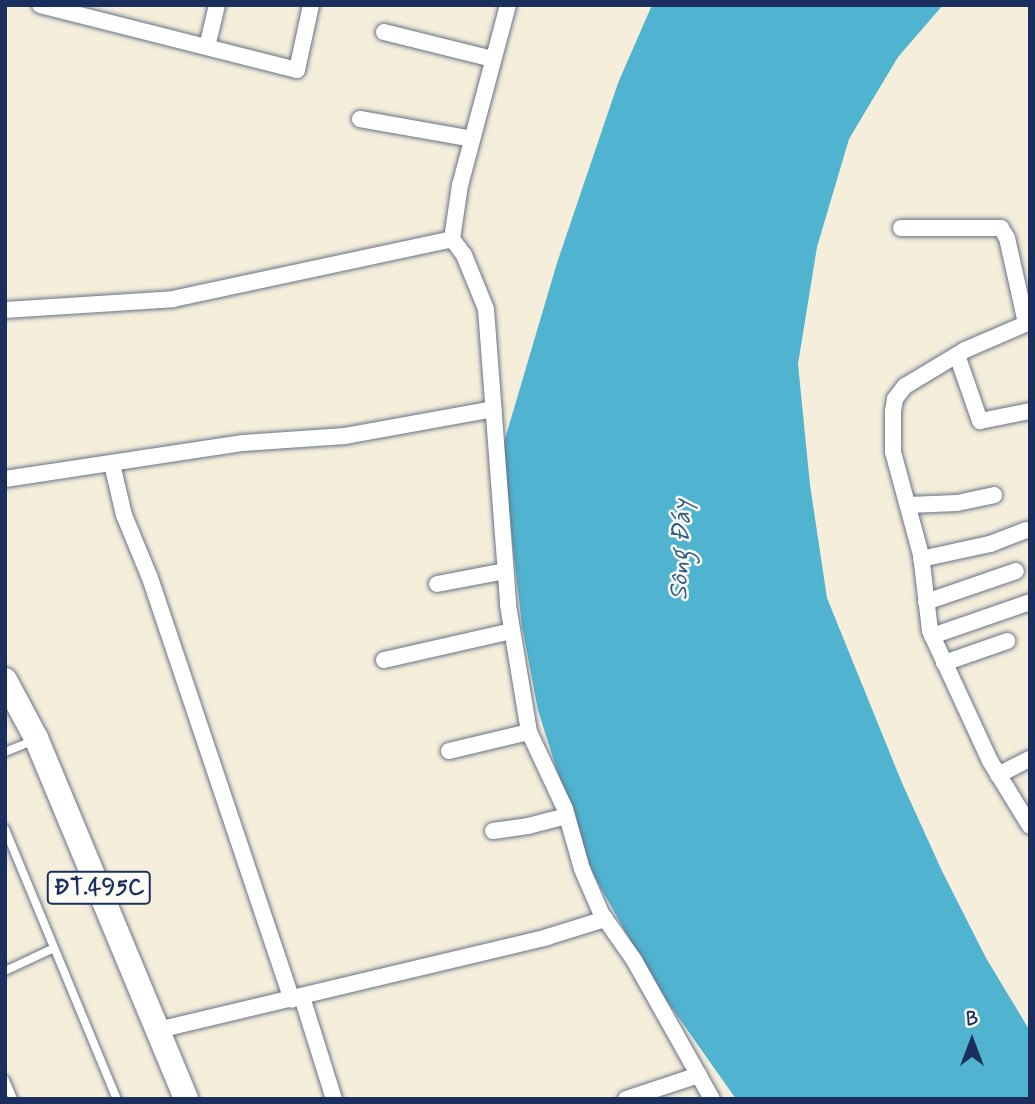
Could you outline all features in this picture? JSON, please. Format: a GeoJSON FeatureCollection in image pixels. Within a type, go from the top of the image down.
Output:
{"type":"FeatureCollection","features":[{"type":"Feature","properties":{"kind":"main road","name":"ĐT.495C"},"geometry":{"type":"LineString","coordinates":[[5,680],[36,738],[187,1099]]}},
{"type":"Feature","properties":{"kind":"street"},"geometry":{"type":"LineString","coordinates":[[40,5],[297,70],[311,5]]}},
{"type":"Feature","properties":{"kind":"street"},"geometry":{"type":"LineString","coordinates":[[207,47],[217,5]]}},
{"type":"Feature","properties":{"kind":"street"},"geometry":{"type":"LineString","coordinates":[[508,5],[460,185],[452,239],[464,255],[486,316],[505,571],[529,732],[567,816],[582,869],[605,919],[634,960],[712,1099]]}},
{"type":"Feature","properties":{"kind":"street"},"geometry":{"type":"LineString","coordinates":[[384,32],[493,59]]}},
{"type":"Feature","properties":{"kind":"street"},"geometry":{"type":"LineString","coordinates":[[360,119],[472,139]]}},
{"type":"Feature","properties":{"kind":"street"},"geometry":{"type":"LineString","coordinates":[[901,229],[1001,228],[1007,238],[1028,323],[957,355],[905,386],[895,399],[893,452],[921,559],[932,636],[998,775],[1030,826]]}},
{"type":"Feature","properties":{"kind":"street"},"geometry":{"type":"LineString","coordinates":[[5,310],[173,299],[452,239]]}},
{"type":"Feature","properties":{"kind":"street"},"geometry":{"type":"LineString","coordinates":[[957,355],[980,421],[1030,411]]}},
{"type":"Feature","properties":{"kind":"street"},"geometry":{"type":"LineString","coordinates":[[5,479],[243,443],[345,436],[494,410]]}},
{"type":"Feature","properties":{"kind":"street"},"geometry":{"type":"LineString","coordinates":[[112,464],[118,497],[150,578],[334,1099]]}},
{"type":"Feature","properties":{"kind":"street"},"geometry":{"type":"LineString","coordinates":[[908,505],[957,503],[994,495]]}},
{"type":"Feature","properties":{"kind":"street"},"geometry":{"type":"LineString","coordinates":[[921,559],[990,544],[1026,530]]}},
{"type":"Feature","properties":{"kind":"street"},"geometry":{"type":"LineString","coordinates":[[437,584],[505,571]]}},
{"type":"Feature","properties":{"kind":"street"},"geometry":{"type":"LineString","coordinates":[[926,602],[1016,571]]}},
{"type":"Feature","properties":{"kind":"street"},"geometry":{"type":"LineString","coordinates":[[932,636],[1030,602]]}},
{"type":"Feature","properties":{"kind":"street"},"geometry":{"type":"LineString","coordinates":[[384,660],[512,631]]}},
{"type":"Feature","properties":{"kind":"street"},"geometry":{"type":"LineString","coordinates":[[944,663],[1007,641]]}},
{"type":"Feature","properties":{"kind":"street"},"geometry":{"type":"LineString","coordinates":[[449,751],[529,732]]}},
{"type":"Feature","properties":{"kind":"street"},"geometry":{"type":"LineString","coordinates":[[998,775],[1030,759]]}},
{"type":"Feature","properties":{"kind":"street"},"geometry":{"type":"LineString","coordinates":[[493,831],[567,816]]}},
{"type":"Feature","properties":{"kind":"street"},"geometry":{"type":"LineString","coordinates":[[158,1030],[297,999],[547,937],[605,919]]}},
{"type":"Feature","properties":{"kind":"street"},"geometry":{"type":"LineString","coordinates":[[626,1099],[699,1075]]}},
{"type":"Feature","properties":{"kind":"lane"},"geometry":{"type":"LineString","coordinates":[[5,752],[36,738]]}},
{"type":"Feature","properties":{"kind":"lane"},"geometry":{"type":"LineString","coordinates":[[5,829],[117,1099]]}},
{"type":"Feature","properties":{"kind":"lane"},"geometry":{"type":"LineString","coordinates":[[5,971],[54,948]]}},
{"type":"Feature","properties":{"kind":"lane"},"geometry":{"type":"LineString","coordinates":[[5,1080],[13,1099]]}},
{"type":"Feature","properties":{"kind":"water","name":"Sông Đáy"},"geometry":{"type":"Polygon","coordinates":[[[652,5],[943,5],[898,57],[849,139],[817,247],[798,364],[810,485],[827,598],[902,783],[942,871],[986,958],[1030,1031],[1030,1099],[736,1099],[655,984],[585,860],[538,710],[522,626],[502,449],[557,263],[618,83],[652,5]]]}}]}
